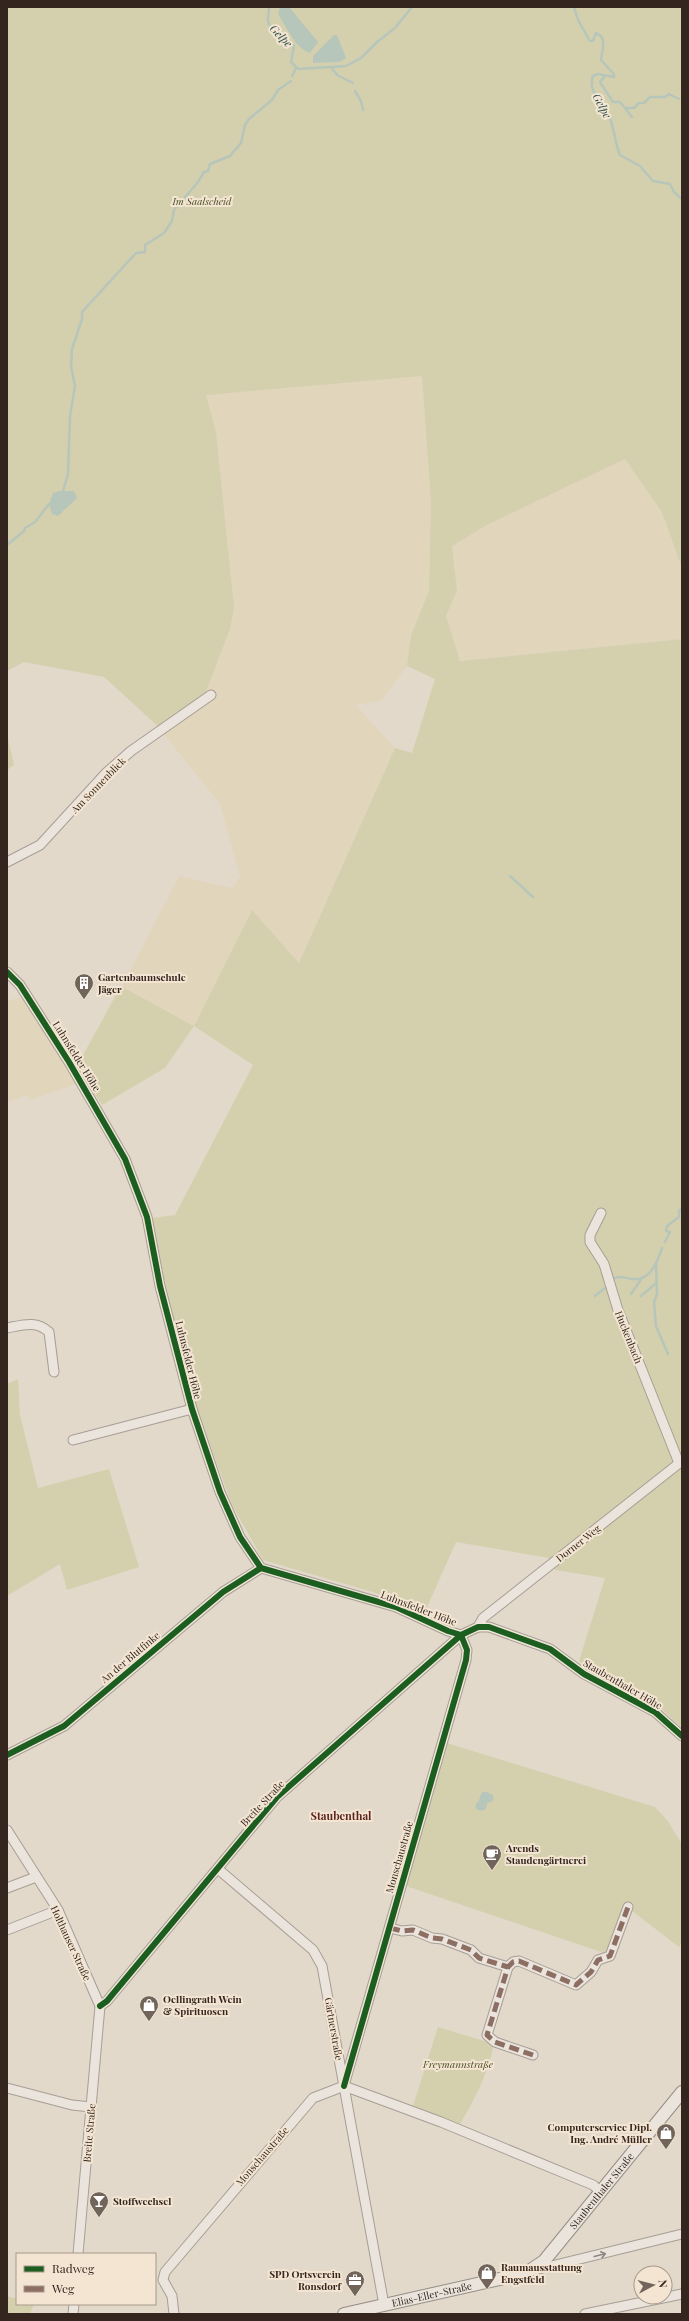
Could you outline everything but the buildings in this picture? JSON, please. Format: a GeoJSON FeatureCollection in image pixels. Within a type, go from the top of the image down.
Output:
{"type":"FeatureCollection","features":[{"type":"Feature","properties":{"kind":"main road","name":"Staubenthaler Straße"},"geometry":{"type":"LineString","coordinates":[[535,2270],[544,2261],[682,2092]]}},
{"type":"Feature","properties":{"kind":"main road","name":"Elias-Eller-Straße"},"geometry":{"type":"LineString","coordinates":[[344,2314],[535,2270]]}},
{"type":"Feature","properties":{"kind":"street","name":"Am Sonnenblick"},"geometry":{"type":"LineString","coordinates":[[7,862],[40,845],[106,773],[131,751],[210,695]]}},
{"type":"Feature","properties":{"kind":"street","name":"Luhnsfelder Höhe"},"geometry":{"type":"LineString","coordinates":[[7,972],[20,985],[65,1055],[125,1159],[147,1217],[160,1286],[192,1408],[231,1519],[240,1538],[262,1568],[396,1607],[448,1631],[462,1635]]}},
{"type":"Feature","properties":{"kind":"street","name":"Huckenbach"},"geometry":{"type":"LineString","coordinates":[[601,1213],[590,1235],[590,1242],[604,1264],[618,1310],[681,1462]]}},
{"type":"Feature","properties":{"kind":"street"},"geometry":{"type":"LineString","coordinates":[[7,1328],[36,1324],[49,1332],[54,1372]]}},
{"type":"Feature","properties":{"kind":"street","name":"Luhnsfelder Höhe"},"geometry":{"type":"LineString","coordinates":[[73,1440],[192,1408]]}},
{"type":"Feature","properties":{"kind":"street","name":"Dorner Weg"},"geometry":{"type":"LineString","coordinates":[[478,1627],[483,1618],[681,1462]]}},
{"type":"Feature","properties":{"kind":"street","name":"An der Blutfinke"},"geometry":{"type":"LineString","coordinates":[[7,1755],[64,1726],[218,1596],[262,1568]]}},
{"type":"Feature","properties":{"kind":"street"},"geometry":{"type":"LineString","coordinates":[[462,1635],[478,1627]]}},
{"type":"Feature","properties":{"kind":"street","name":"Staubenthaler Höhe"},"geometry":{"type":"LineString","coordinates":[[478,1627],[489,1627],[550,1649],[584,1674],[655,1712],[682,1736]]}},
{"type":"Feature","properties":{"kind":"street","name":"Breite Straße"},"geometry":{"type":"LineString","coordinates":[[78,2253],[100,2009],[278,1797],[462,1635]]}},
{"type":"Feature","properties":{"kind":"street","name":"Monschaustraße"},"geometry":{"type":"LineString","coordinates":[[174,2314],[172,2296],[163,2280],[165,2272],[313,2098],[344,2086],[466,1660],[467,1650],[462,1635]]}},
{"type":"Feature","properties":{"kind":"street","name":"Holthauser Straße"},"geometry":{"type":"LineString","coordinates":[[7,1830],[58,1910],[100,2009]]}},
{"type":"Feature","properties":{"kind":"street","name":"Gärtnerstraße"},"geometry":{"type":"LineString","coordinates":[[218,1869],[313,1950],[318,1957],[326,1982],[384,2305]]}},
{"type":"Feature","properties":{"kind":"street"},"geometry":{"type":"LineString","coordinates":[[7,1888],[36,1877]]}},
{"type":"Feature","properties":{"kind":"street"},"geometry":{"type":"LineString","coordinates":[[533,2055],[495,2042],[487,2035],[508,1967],[513,1962],[519,1961],[576,1985],[592,1972],[598,1960],[610,1956],[628,1907]]}},
{"type":"Feature","properties":{"kind":"street"},"geometry":{"type":"LineString","coordinates":[[7,1930],[58,1910]]}},
{"type":"Feature","properties":{"kind":"street"},"geometry":{"type":"LineString","coordinates":[[390,1928],[402,1931],[413,1930],[432,1938],[442,1939],[471,1950],[479,1958],[508,1967]]}},
{"type":"Feature","properties":{"kind":"street"},"geometry":{"type":"LineString","coordinates":[[344,2086],[572,2176],[593,2185],[600,2191]]}},
{"type":"Feature","properties":{"kind":"street"},"geometry":{"type":"LineString","coordinates":[[7,2088],[72,2105],[92,2106]]}},
{"type":"Feature","properties":{"kind":"street","name":"Elias-Eller-Straße"},"geometry":{"type":"LineString","coordinates":[[535,2270],[682,2234]]}},
{"type":"Feature","properties":{"kind":"street"},"geometry":{"type":"LineString","coordinates":[[585,2314],[682,2294]]}},
{"type":"Feature","properties":{"kind":"shaded area"},"geometry":{"type":"Polygon","coordinates":[[[280,7],[289,7],[318,42],[310,53],[295,42],[291,36],[278,14],[280,7]]]}},
{"type":"Feature","properties":{"kind":"shaded area"},"geometry":{"type":"Polygon","coordinates":[[[334,35],[337,35],[346,58],[340,62],[313,63],[313,56],[334,35]]]}},
{"type":"Feature","properties":{"kind":"shaded area"},"geometry":{"type":"Polygon","coordinates":[[[422,375],[431,503],[429,592],[411,635],[407,666],[382,700],[356,705],[395,748],[299,963],[252,910],[194,1026],[122,986],[179,876],[232,888],[240,877],[220,804],[159,728],[134,705],[158,577],[198,395],[422,375]]]}},
{"type":"Feature","properties":{"kind":"shaded area"},"geometry":{"type":"Polygon","coordinates":[[[682,439],[682,639],[460,661],[446,616],[457,591],[452,546],[487,525],[656,444],[682,439]]]}},
{"type":"Feature","properties":{"kind":"shaded area"},"geometry":{"type":"Polygon","coordinates":[[[60,491],[74,491],[77,498],[58,516],[52,514],[49,504],[53,493],[60,491]]]}},
{"type":"Feature","properties":{"kind":"shaded area"},"geometry":{"type":"Polygon","coordinates":[[[23,997],[77,1084],[29,1100],[27,1095],[7,1102],[7,1001],[23,997]]]}},
{"type":"Feature","properties":{"kind":"green space","name":"Im Saalscheid"},"geometry":{"type":"Polygon","coordinates":[[[7,7],[682,7],[682,568],[662,512],[625,459],[487,525],[452,546],[457,591],[446,616],[460,661],[682,639],[682,1728],[656,1704],[579,1661],[605,1578],[555,1570],[549,1558],[456,1542],[424,1614],[383,1595],[263,1560],[232,1505],[198,1412],[172,1320],[152,1218],[175,1215],[253,1065],[194,1026],[252,910],[299,963],[395,748],[412,753],[435,679],[407,666],[411,635],[429,591],[431,503],[422,376],[206,395],[216,432],[234,608],[230,629],[205,694],[158,726],[104,677],[24,662],[7,671],[7,7]]]}},
{"type":"Feature","properties":{"kind":"green space"},"geometry":{"type":"Polygon","coordinates":[[[7,734],[14,765],[7,770],[7,734]]]}},
{"type":"Feature","properties":{"kind":"green space"},"geometry":{"type":"Polygon","coordinates":[[[121,986],[194,1026],[165,1068],[102,1105],[77,1066],[121,986]]]}},
{"type":"Feature","properties":{"kind":"green space"},"geometry":{"type":"Polygon","coordinates":[[[18,1379],[20,1415],[38,1488],[109,1469],[139,1567],[67,1590],[60,1564],[7,1596],[7,1384],[18,1379]]]}},
{"type":"Feature","properties":{"kind":"green space"},"geometry":{"type":"Polygon","coordinates":[[[447,1743],[655,1807],[667,1820],[682,1844],[682,1942],[679,1947],[627,1907],[607,1954],[406,1886],[447,1743]]]}},
{"type":"Feature","properties":{"kind":"green space","name":"Freymannstraße"},"geometry":{"type":"Polygon","coordinates":[[[438,2027],[494,2044],[480,2086],[460,2124],[413,2106],[438,2027]]]}},
{"type":"Feature","properties":{"kind":"green space"},"geometry":{"type":"Polygon","coordinates":[[[7,2296],[16,2299],[16,2305],[34,2305],[30,2314],[7,2314],[7,2296]]]}},
{"type":"Feature","properties":{"kind":"waterway","name":"Gelpe"},"geometry":{"type":"LineString","coordinates":[[269,7],[268,21],[271,29],[278,29],[294,46],[291,62],[298,69],[346,66],[361,58],[377,42],[395,28],[412,7]]}},
{"type":"Feature","properties":{"kind":"waterway","name":"Gelpe"},"geometry":{"type":"LineString","coordinates":[[574,7],[578,20],[590,41],[593,41],[596,33],[602,38],[603,45],[601,60],[614,74],[614,77],[598,74],[593,76],[592,87],[596,97],[609,115],[620,155],[640,166],[653,181],[670,184],[674,192],[682,199]]}},
{"type":"Feature","properties":{"kind":"waterway"},"geometry":{"type":"LineString","coordinates":[[331,67],[337,75],[353,83]]}},
{"type":"Feature","properties":{"kind":"waterway"},"geometry":{"type":"LineString","coordinates":[[292,76],[296,68]]}},
{"type":"Feature","properties":{"kind":"waterway"},"geometry":{"type":"LineString","coordinates":[[605,76],[600,82],[613,102],[620,102],[625,108],[634,108],[639,103],[644,103],[650,97],[665,97],[669,94],[679,99]]}},
{"type":"Feature","properties":{"kind":"waterway"},"geometry":{"type":"LineString","coordinates":[[63,491],[68,474],[70,416],[75,386],[71,367],[72,349],[82,319],[82,312],[136,253],[145,252],[145,245],[164,233],[172,221],[174,210],[198,182],[204,172],[208,171],[210,164],[230,156],[241,143],[245,125],[249,119],[272,100],[278,90],[291,81]]}},
{"type":"Feature","properties":{"kind":"waterway"},"geometry":{"type":"LineString","coordinates":[[355,91],[361,101],[363,110]]}},
{"type":"Feature","properties":{"kind":"waterway"},"geometry":{"type":"LineString","coordinates":[[625,108],[632,117]]}},
{"type":"Feature","properties":{"kind":"waterway"},"geometry":{"type":"LineString","coordinates":[[7,545],[24,531],[25,528],[35,522],[49,504]]}},
{"type":"Feature","properties":{"kind":"waterway"},"geometry":{"type":"LineString","coordinates":[[510,876],[533,897]]}},
{"type":"Feature","properties":{"kind":"waterway","name":"Huckenbach"},"geometry":{"type":"LineString","coordinates":[[665,1242],[670,1232],[666,1231],[667,1226],[679,1217],[679,1211],[682,1208]]}},
{"type":"Feature","properties":{"kind":"waterway","name":"Huckenbach"},"geometry":{"type":"LineString","coordinates":[[615,1278],[643,1278],[652,1270],[658,1260],[662,1248]]}},
{"type":"Feature","properties":{"kind":"waterway"},"geometry":{"type":"LineString","coordinates":[[656,1264],[657,1294],[654,1302],[656,1326],[668,1354]]}},
{"type":"Feature","properties":{"kind":"waterway"},"geometry":{"type":"LineString","coordinates":[[631,1294],[642,1278]]}},
{"type":"Feature","properties":{"kind":"waterway"},"geometry":{"type":"LineString","coordinates":[[641,1296],[655,1284]]}},
{"type":"Feature","properties":{"kind":"waterway","name":"Huckenbach"},"geometry":{"type":"LineString","coordinates":[[595,1296],[605,1288]]}},
{"type":"Feature","properties":{"kind":"waterway"},"geometry":{"type":"LineString","coordinates":[[480,1806],[482,1806],[485,1796],[489,1798]]}},
{"type":"Feature","properties":{"kind":"marked path"},"geometry":{"type":"LineString","coordinates":[[533,2055],[495,2042],[487,2035],[508,1967],[513,1962],[519,1961],[576,1985],[591,1972],[598,1960],[610,1956],[628,1907]]}},
{"type":"Feature","properties":{"kind":"marked path"},"geometry":{"type":"LineString","coordinates":[[390,1928],[402,1931],[413,1930],[432,1938],[442,1939],[471,1950],[479,1958],[508,1967]]}},
{"type":"Feature","properties":{"kind":"cycle path"},"geometry":{"type":"LineString","coordinates":[[7,972],[20,985],[69,1062],[125,1159],[147,1217],[160,1286],[192,1409],[220,1492],[240,1537],[261,1568],[396,1607],[448,1631],[461,1635]]}},
{"type":"Feature","properties":{"kind":"cycle path"},"geometry":{"type":"LineString","coordinates":[[7,1755],[64,1726],[223,1592],[261,1568]]}},
{"type":"Feature","properties":{"kind":"cycle path"},"geometry":{"type":"LineString","coordinates":[[100,2006],[107,2001],[277,1797],[461,1635],[478,1627],[489,1627],[550,1649],[584,1674],[655,1712],[682,1736]]}},
{"type":"Feature","properties":{"kind":"cycle path"},"geometry":{"type":"LineString","coordinates":[[344,2086],[466,1660],[467,1650],[461,1635]]}},
{"type":"Feature","properties":{"kind":"place","name":"Gartenbaumschule Jäger"},"geometry":{"type":"Point","coordinates":[84,1000]}},
{"type":"Feature","properties":{"kind":"place","name":"Arends Staudengärtnerei"},"geometry":{"type":"Point","coordinates":[492,1871]}},
{"type":"Feature","properties":{"kind":"place","name":"Oellingrath Wein & Spirituosen"},"geometry":{"type":"Point","coordinates":[149,2022]}},
{"type":"Feature","properties":{"kind":"place","name":"Computerservice Dipl. Ing. André Müller"},"geometry":{"type":"Point","coordinates":[666,2150]}},
{"type":"Feature","properties":{"kind":"place","name":"Stoffwechsel"},"geometry":{"type":"Point","coordinates":[99,2218]}},
{"type":"Feature","properties":{"kind":"place","name":"Raumausstattung Engstfeld"},"geometry":{"type":"Point","coordinates":[487,2290]}},
{"type":"Feature","properties":{"kind":"place","name":"SPD Ortsverein Ronsdorf"},"geometry":{"type":"Point","coordinates":[355,2297]}},
{"type":"Feature","properties":{"kind":"district","name":"Staubenthal"},"geometry":{"type":"Point","coordinates":[341,1816]}}]}
